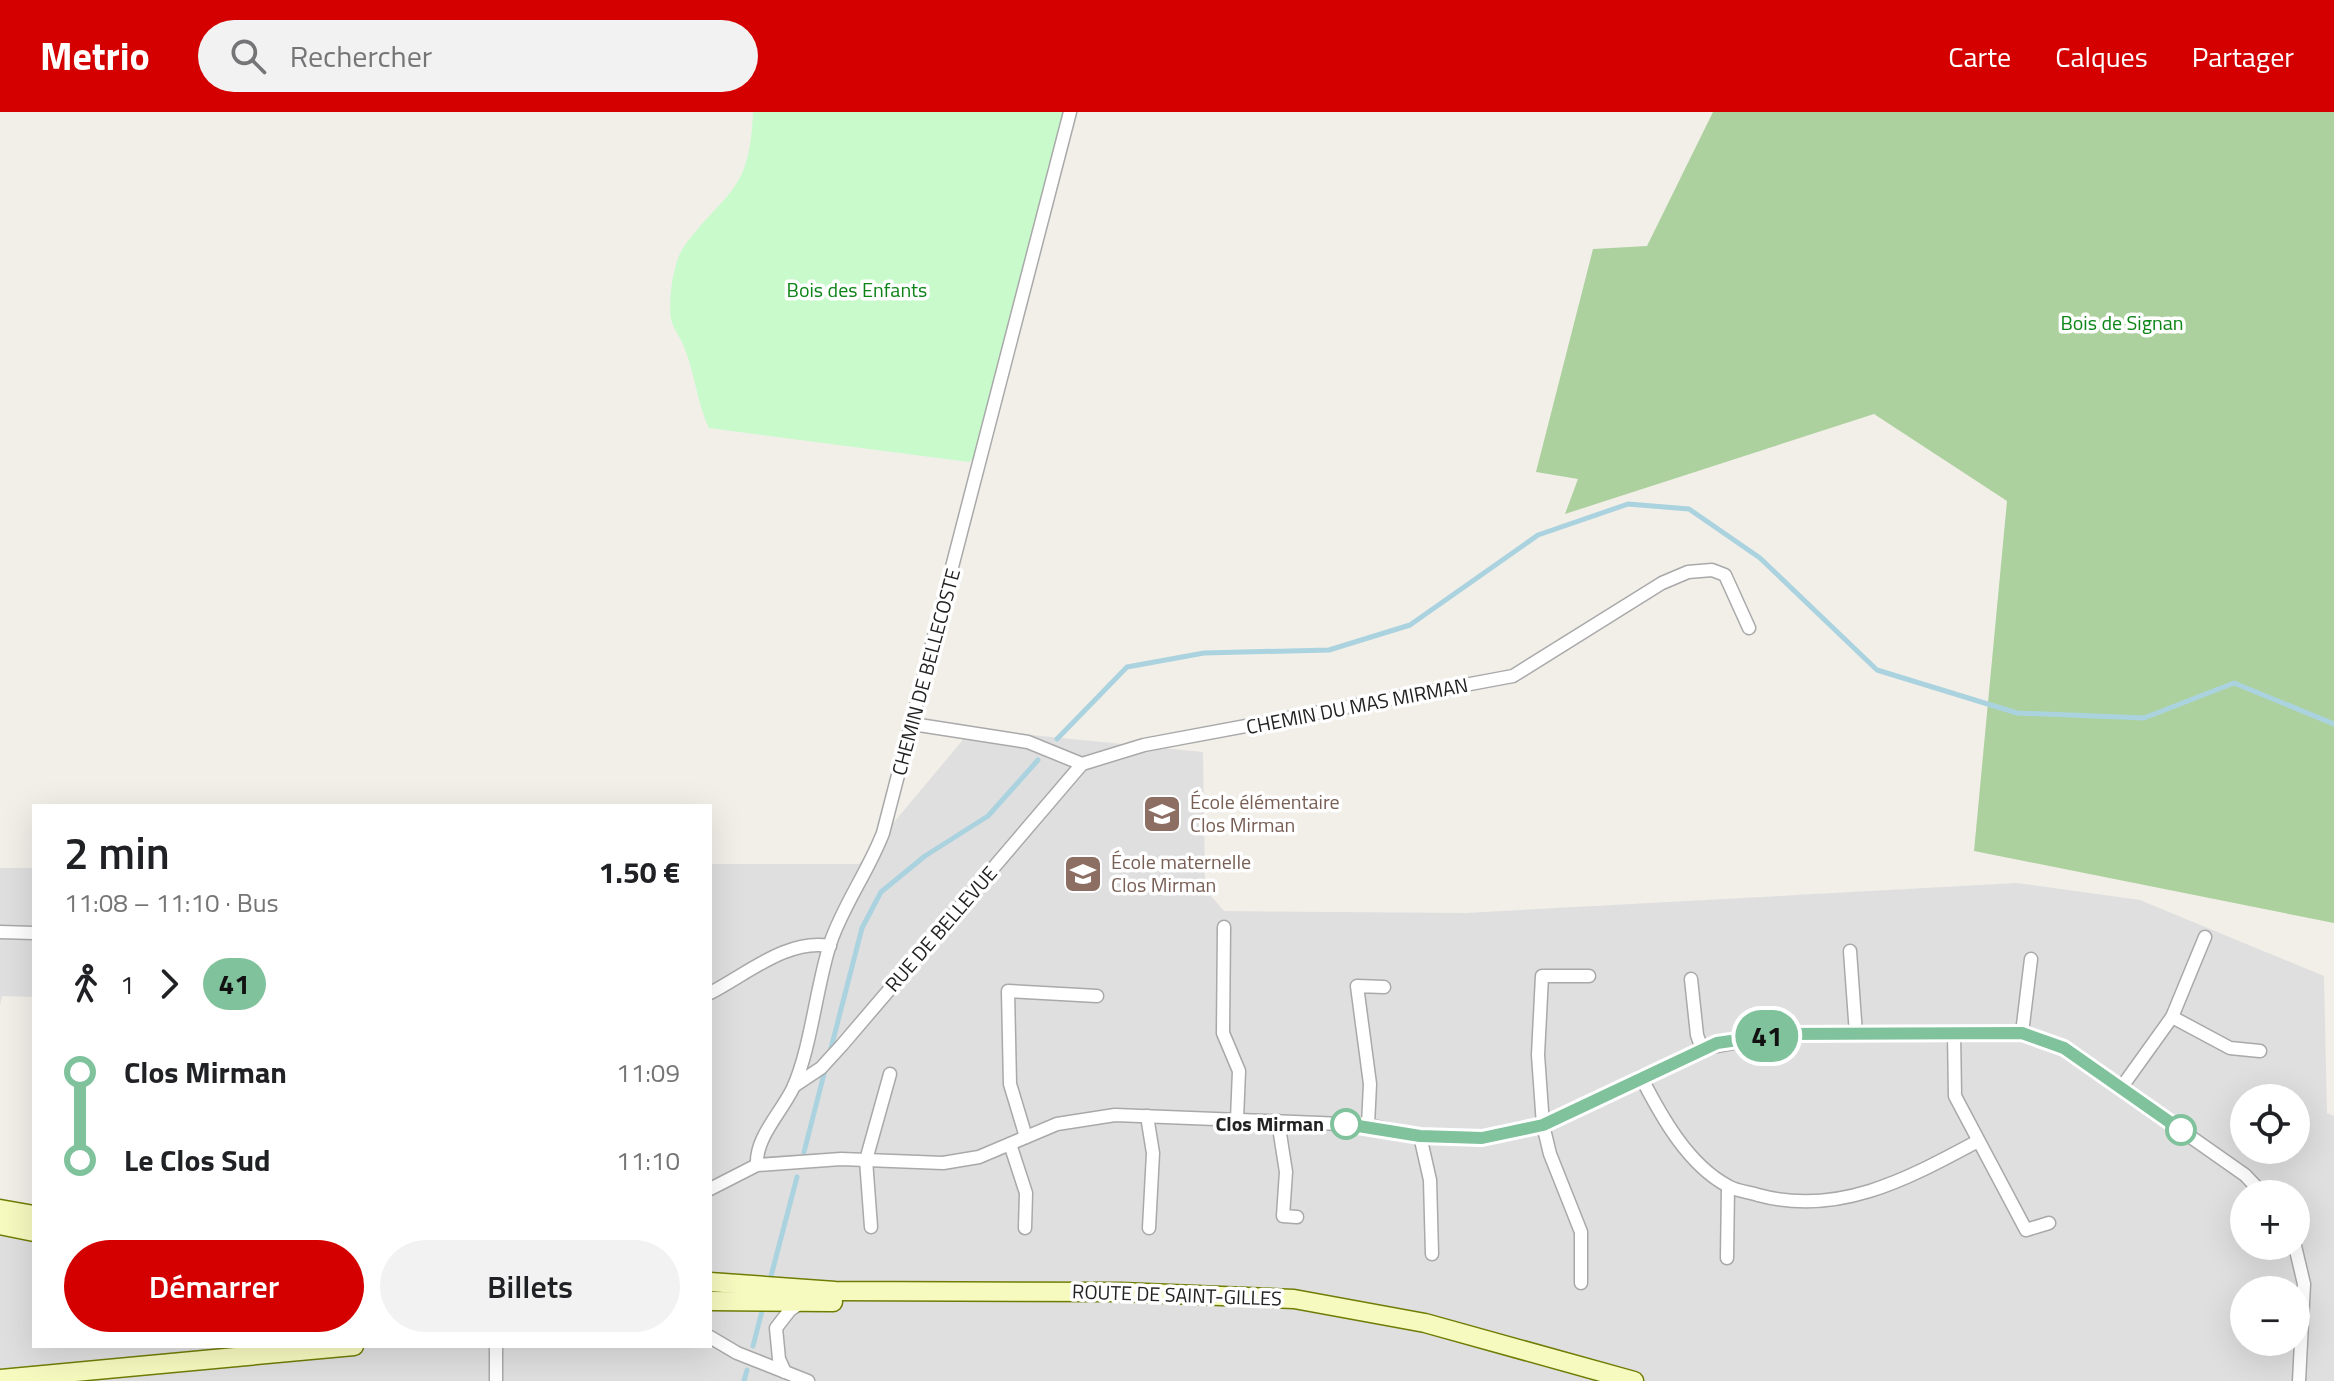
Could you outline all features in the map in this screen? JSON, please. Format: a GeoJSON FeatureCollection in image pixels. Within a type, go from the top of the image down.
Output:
{"type":"FeatureCollection","features":[{"type":"Feature","properties":{"kind":"main road"},"geometry":{"type":"LineString","coordinates":[[0,1209],[32,1215]]}},
{"type":"Feature","properties":{"kind":"main road"},"geometry":{"type":"LineString","coordinates":[[0,1225],[32,1232]]}},
{"type":"Feature","properties":{"kind":"main road","name":"ROUTE DE SAINT-GILLES"},"geometry":{"type":"LineString","coordinates":[[712,1282],[835,1291],[1121,1292],[1294,1299],[1425,1323],[1634,1381]]}},
{"type":"Feature","properties":{"kind":"main road","name":"ROUTE DE SAINT-GILLES"},"geometry":{"type":"LineString","coordinates":[[712,1301],[1214,1303],[1308,1309],[1452,1337],[1602,1381]]}},
{"type":"Feature","properties":{"kind":"main road"},"geometry":{"type":"LineString","coordinates":[[0,1379],[130,1374],[338,1348]]}},
{"type":"Feature","properties":{"kind":"street","name":"CHEMIN DE BELLECOSTE"},"geometry":{"type":"LineString","coordinates":[[757,1165],[756,1152],[794,1086],[830,946],[843,909],[870,866],[883,833],[1070,112]]}},
{"type":"Feature","properties":{"kind":"street","name":"CHEMIN DU MAS MIRMAN"},"geometry":{"type":"LineString","coordinates":[[1082,764],[1144,745],[1513,676],[1615,610],[1688,572],[1712,570],[1725,575],[1734,588],[1749,628]]}},
{"type":"Feature","properties":{"kind":"street"},"geometry":{"type":"LineString","coordinates":[[912,729],[919,725],[1028,742],[1082,764]]}},
{"type":"Feature","properties":{"kind":"street","name":"RUE DE BELLEVUE"},"geometry":{"type":"LineString","coordinates":[[794,1086],[821,1068],[842,1045],[1082,764]]}},
{"type":"Feature","properties":{"kind":"street"},"geometry":{"type":"LineString","coordinates":[[1224,927],[1223,1033],[1239,1071],[1237,1119]]}},
{"type":"Feature","properties":{"kind":"street"},"geometry":{"type":"LineString","coordinates":[[0,932],[32,933]]}},
{"type":"Feature","properties":{"kind":"street"},"geometry":{"type":"LineString","coordinates":[[2121,1088],[2172,1017],[2205,937]]}},
{"type":"Feature","properties":{"kind":"street"},"geometry":{"type":"LineString","coordinates":[[712,992],[793,947],[810,942],[830,946]]}},
{"type":"Feature","properties":{"kind":"street"},"geometry":{"type":"LineString","coordinates":[[1850,951],[1856,1034]]}},
{"type":"Feature","properties":{"kind":"street"},"geometry":{"type":"LineString","coordinates":[[2022,1033],[2031,959]]}},
{"type":"Feature","properties":{"kind":"street"},"geometry":{"type":"LineString","coordinates":[[1581,1283],[1581,1232],[1550,1154],[1543,1125],[1538,1055],[1542,976],[1589,976]]}},
{"type":"Feature","properties":{"kind":"street"},"geometry":{"type":"LineString","coordinates":[[1691,979],[1697,1035],[1702,1049]]}},
{"type":"Feature","properties":{"kind":"street"},"geometry":{"type":"LineString","coordinates":[[1368,1125],[1370,1084],[1357,986],[1384,987]]}},
{"type":"Feature","properties":{"kind":"street"},"geometry":{"type":"LineString","coordinates":[[1026,1137],[1010,1084],[1008,991],[1097,996]]}},
{"type":"Feature","properties":{"kind":"street"},"geometry":{"type":"LineString","coordinates":[[2172,1017],[2230,1048],[2260,1051]]}},
{"type":"Feature","properties":{"kind":"street"},"geometry":{"type":"LineString","coordinates":[[1954,1033],[1952,1075],[1955,1096],[2026,1230],[2049,1223]]}},
{"type":"Feature","properties":{"kind":"street"},"geometry":{"type":"LineString","coordinates":[[712,1188],[757,1165],[866,1160],[943,1163],[979,1157],[1057,1124],[1115,1115],[1368,1125],[1420,1136],[1482,1138],[1543,1125],[1702,1049],[1780,1034],[1954,1033],[2022,1033],[2064,1048],[2250,1180]]}},
{"type":"Feature","properties":{"kind":"street"},"geometry":{"type":"LineString","coordinates":[[871,1227],[866,1160],[890,1074]]}},
{"type":"Feature","properties":{"kind":"street"},"geometry":{"type":"LineString","coordinates":[[1641,1077],[1661,1115],[1682,1144],[1728,1187],[1772,1199],[1818,1202],[1863,1195],[1924,1170],[1978,1141]]}},
{"type":"Feature","properties":{"kind":"street"},"geometry":{"type":"LineString","coordinates":[[1147,1116],[1153,1153],[1149,1228]]}},
{"type":"Feature","properties":{"kind":"street"},"geometry":{"type":"LineString","coordinates":[[1278,1121],[1286,1172],[1283,1216],[1297,1217]]}},
{"type":"Feature","properties":{"kind":"street"},"geometry":{"type":"LineString","coordinates":[[1420,1136],[1430,1180],[1432,1254]]}},
{"type":"Feature","properties":{"kind":"street"},"geometry":{"type":"LineString","coordinates":[[1010,1144],[1026,1193],[1025,1228]]}},
{"type":"Feature","properties":{"kind":"street"},"geometry":{"type":"LineString","coordinates":[[1727,1258],[1728,1187]]}},
{"type":"Feature","properties":{"kind":"street"},"geometry":{"type":"LineString","coordinates":[[2298,1260],[2304,1284],[2299,1381]]}},
{"type":"Feature","properties":{"kind":"street"},"geometry":{"type":"LineString","coordinates":[[785,1372],[777,1350],[776,1328],[790,1310],[802,1302]]}},
{"type":"Feature","properties":{"kind":"street"},"geometry":{"type":"LineString","coordinates":[[716,1339],[737,1353],[808,1381]]}},
{"type":"Feature","properties":{"kind":"street"},"geometry":{"type":"LineString","coordinates":[[496,1348],[496,1381]]}},
{"type":"Feature","properties":{"kind":"shaded area"},"geometry":{"type":"Polygon","coordinates":[[[972,729],[1203,752],[1205,889],[1224,911],[1465,913],[2017,883],[2140,900],[2324,976],[2327,1113],[2334,1116],[2334,1381],[0,1381],[0,1234],[32,1240],[32,1348],[712,1348],[712,864],[859,864],[972,729]]]}},
{"type":"Feature","properties":{"kind":"shaded area"},"geometry":{"type":"Polygon","coordinates":[[[0,868],[32,868],[32,997],[2,996],[0,1005],[0,868]]]}},
{"type":"Feature","properties":{"kind":"green space","name":"Bois des Enfants"},"geometry":{"type":"Polygon","coordinates":[[[753,112],[1063,112],[978,453],[969,462],[709,428],[688,357],[671,319],[672,282],[683,248],[741,176],[751,139],[753,112]]]}},
{"type":"Feature","properties":{"kind":"green space","name":"Bois de Signan"},"geometry":{"type":"Polygon","coordinates":[[[1713,112],[2334,112],[2334,923],[1974,851],[2007,501],[1874,414],[1565,514],[1578,479],[1536,472],[1593,249],[1647,246],[1713,112]]]}},
{"type":"Feature","properties":{"kind":"waterway"},"geometry":{"type":"LineString","coordinates":[[1057,739],[1127,667],[1204,653],[1329,650],[1410,625],[1538,535],[1628,504],[1689,509],[1760,558],[1877,670],[2017,713],[2144,718],[2234,683],[2334,724]]}},
{"type":"Feature","properties":{"kind":"waterway"},"geometry":{"type":"LineString","coordinates":[[830,1052],[862,928],[881,892],[925,856],[988,816],[1038,760]]}},
{"type":"Feature","properties":{"kind":"waterway"},"geometry":{"type":"LineString","coordinates":[[804,1152],[825,1070]]}},
{"type":"Feature","properties":{"kind":"waterway"},"geometry":{"type":"LineString","coordinates":[[770,1280],[797,1177]]}},
{"type":"Feature","properties":{"kind":"waterway"},"geometry":{"type":"LineString","coordinates":[[753,1346],[763,1307]]}},
{"type":"Feature","properties":{"kind":"waterway"},"geometry":{"type":"LineString","coordinates":[[744,1381],[747,1370]]}},
{"type":"Feature","properties":{"kind":"bus line","name":"41"},"geometry":{"type":"LineString","coordinates":[[1346,1124],[1368,1125],[1420,1136],[1482,1138],[1543,1125],[1681,1057],[1717,1043],[1780,1034],[2022,1033],[2064,1048],[2181,1130]]}},
{"type":"Feature","properties":{"kind":"place","name":"École élémentaire Clos Mirman"},"geometry":{"type":"Point","coordinates":[1162,814]}},
{"type":"Feature","properties":{"kind":"place","name":"École maternelle Clos Mirman"},"geometry":{"type":"Point","coordinates":[1083,874]}},
{"type":"Feature","properties":{"kind":"place","name":"Clos Mirman"},"geometry":{"type":"Point","coordinates":[1346,1124]}}]}
